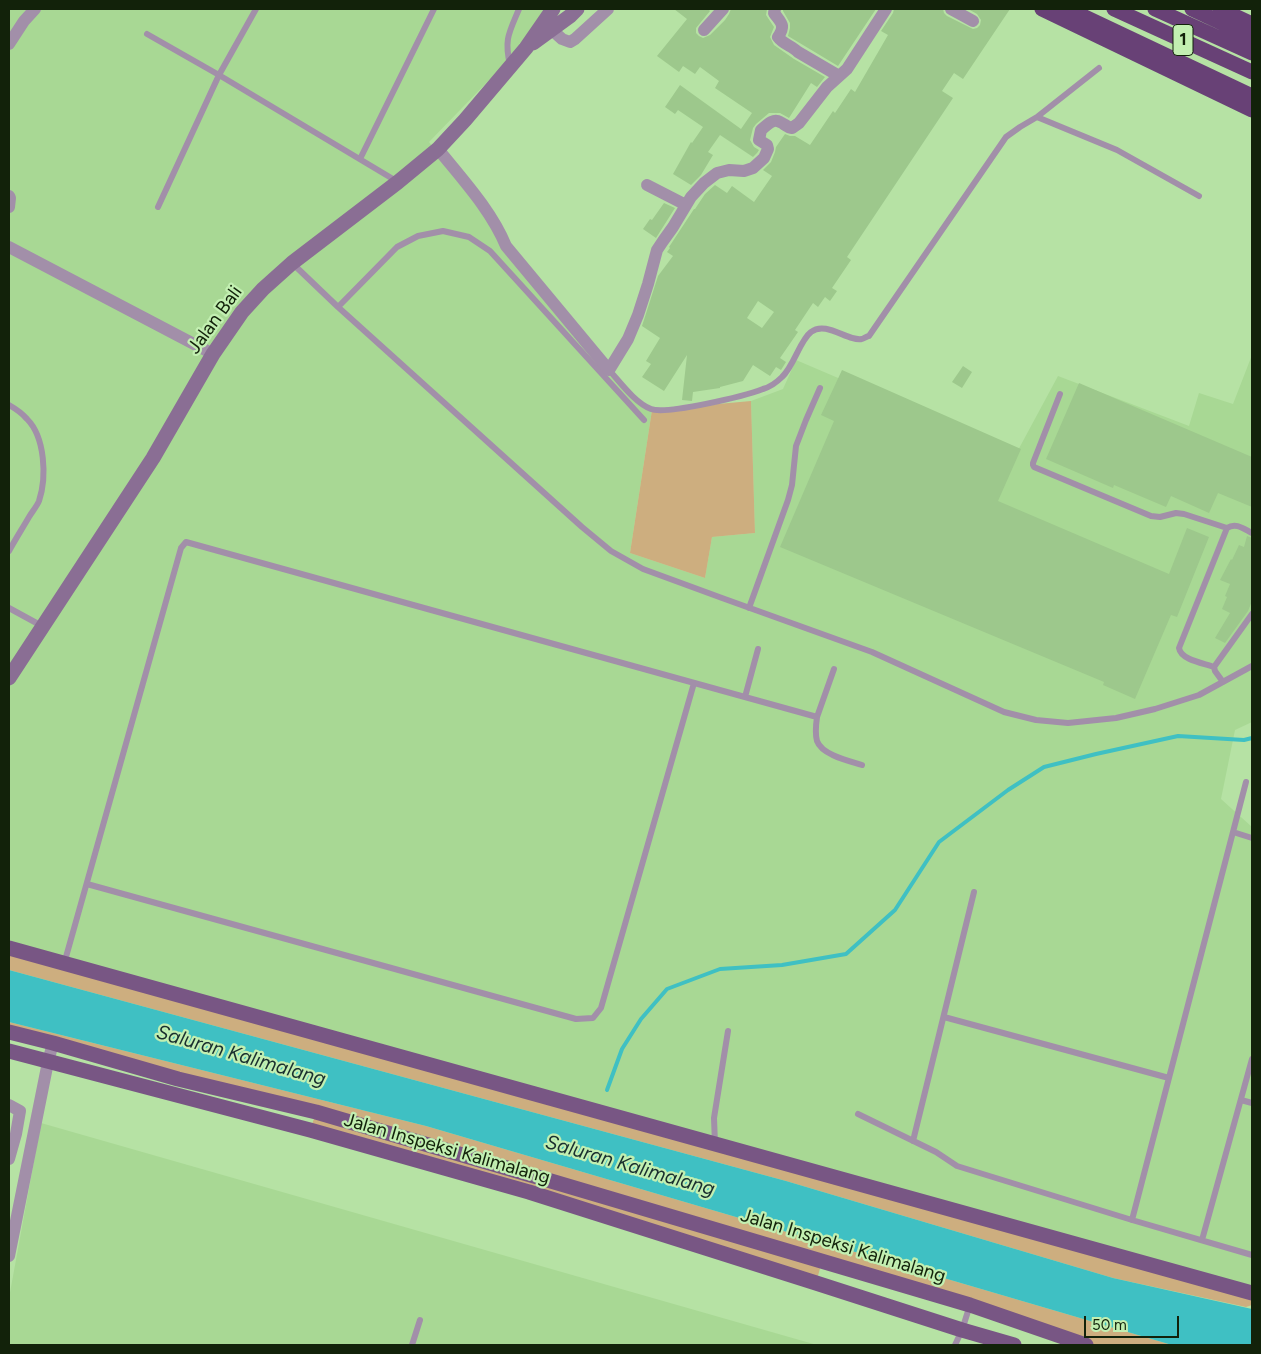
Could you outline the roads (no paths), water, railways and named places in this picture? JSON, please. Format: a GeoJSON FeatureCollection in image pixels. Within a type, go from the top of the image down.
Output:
{"type":"FeatureCollection","features":[{"type":"Feature","properties":{"kind":"highway"},"geometry":{"type":"LineString","coordinates":[[1042,9],[1252,110]]}},
{"type":"Feature","properties":{"kind":"highway"},"geometry":{"type":"LineString","coordinates":[[1068,9],[1252,96]]}},
{"type":"Feature","properties":{"kind":"highway","name":"1"},"geometry":{"type":"LineString","coordinates":[[1114,9],[1252,72]]}},
{"type":"Feature","properties":{"kind":"highway","name":"1"},"geometry":{"type":"LineString","coordinates":[[1155,9],[1252,53]]}},
{"type":"Feature","properties":{"kind":"highway","name":"1"},"geometry":{"type":"LineString","coordinates":[[1192,9],[1252,36]]}},
{"type":"Feature","properties":{"kind":"highway"},"geometry":{"type":"LineString","coordinates":[[1220,9],[1252,24]]}},
{"type":"Feature","properties":{"kind":"main road"},"geometry":{"type":"LineString","coordinates":[[9,948],[1252,1293]]}},
{"type":"Feature","properties":{"kind":"main road","name":"Jalan Inspeksi Kalimalang"},"geometry":{"type":"LineString","coordinates":[[9,1032],[53,1043],[310,1130],[529,1192],[1014,1345]]}},
{"type":"Feature","properties":{"kind":"main road","name":"Jalan Inspeksi Kalimalang"},"geometry":{"type":"LineString","coordinates":[[9,1051],[48,1062],[316,1112],[970,1305],[1086,1345]]}},
{"type":"Feature","properties":{"kind":"main road"},"geometry":{"type":"LineString","coordinates":[[310,1130],[316,1112]]}},
{"type":"Feature","properties":{"kind":"main road"},"geometry":{"type":"LineString","coordinates":[[529,1192],[534,1176]]}},
{"type":"Feature","properties":{"kind":"main road"},"geometry":{"type":"LineString","coordinates":[[816,1282],[822,1261]]}},
{"type":"Feature","properties":{"kind":"street"},"geometry":{"type":"LineString","coordinates":[[9,44],[24,21],[35,9]]}},
{"type":"Feature","properties":{"kind":"street","name":"Jalan Bali"},"geometry":{"type":"LineString","coordinates":[[9,678],[153,458],[212,354],[242,312],[263,289],[292,263],[438,149],[526,48],[553,9]]}},
{"type":"Feature","properties":{"kind":"street","name":"Jalan Bali"},"geometry":{"type":"LineString","coordinates":[[526,48],[577,9]]}},
{"type":"Feature","properties":{"kind":"street"},"geometry":{"type":"LineString","coordinates":[[552,30],[562,39],[570,42],[608,9]]}},
{"type":"Feature","properties":{"kind":"street"},"geometry":{"type":"LineString","coordinates":[[704,30],[721,9]]}},
{"type":"Feature","properties":{"kind":"street"},"geometry":{"type":"LineString","coordinates":[[775,9],[774,13],[782,25],[782,30],[778,37],[780,40],[839,76]]}},
{"type":"Feature","properties":{"kind":"street"},"geometry":{"type":"LineString","coordinates":[[438,149],[488,212],[506,246],[609,370],[628,339],[638,315],[657,250],[674,227],[691,197],[717,173],[729,170],[744,172],[754,168],[764,158],[768,149],[767,145],[759,140],[761,130],[770,123],[777,121],[788,127],[796,126],[827,87],[852,62],[886,9]]}},
{"type":"Feature","properties":{"kind":"street"},"geometry":{"type":"LineString","coordinates":[[951,9],[973,21]]}},
{"type":"Feature","properties":{"kind":"street"},"geometry":{"type":"LineString","coordinates":[[647,185],[686,205]]}},
{"type":"Feature","properties":{"kind":"street"},"geometry":{"type":"LineString","coordinates":[[9,196],[9,206]]}},
{"type":"Feature","properties":{"kind":"street"},"geometry":{"type":"LineString","coordinates":[[9,247],[212,354]]}},
{"type":"Feature","properties":{"kind":"street"},"geometry":{"type":"LineString","coordinates":[[9,1256],[53,1043]]}},
{"type":"Feature","properties":{"kind":"street"},"geometry":{"type":"LineString","coordinates":[[9,1105],[20,1111],[20,1117],[9,1159]]}},
{"type":"Feature","properties":{"kind":"lane"},"geometry":{"type":"LineString","coordinates":[[158,207],[219,75],[256,9]]}},
{"type":"Feature","properties":{"kind":"lane"},"geometry":{"type":"LineString","coordinates":[[360,159],[434,9]]}},
{"type":"Feature","properties":{"kind":"lane"},"geometry":{"type":"LineString","coordinates":[[510,67],[506,43],[519,9]]}},
{"type":"Feature","properties":{"kind":"lane"},"geometry":{"type":"LineString","coordinates":[[147,34],[398,182]]}},
{"type":"Feature","properties":{"kind":"lane"},"geometry":{"type":"LineString","coordinates":[[609,370],[646,407],[654,410],[678,409],[750,394],[775,383],[789,369],[811,331],[820,328],[855,339],[863,339],[869,336],[1006,137],[1037,118],[1099,68]]}},
{"type":"Feature","properties":{"kind":"lane"},"geometry":{"type":"LineString","coordinates":[[1037,118],[1117,150],[1199,196]]}},
{"type":"Feature","properties":{"kind":"lane"},"geometry":{"type":"LineString","coordinates":[[338,307],[397,246],[418,236],[442,231],[469,237],[490,251],[644,420]]}},
{"type":"Feature","properties":{"kind":"lane"},"geometry":{"type":"LineString","coordinates":[[292,263],[338,307],[582,527],[610,551],[643,569],[872,652],[1004,712],[1036,720],[1068,723],[1116,718],[1156,709],[1199,695],[1252,666]]}},
{"type":"Feature","properties":{"kind":"lane"},"geometry":{"type":"LineString","coordinates":[[749,608],[788,500],[792,485],[796,446],[820,388]]}},
{"type":"Feature","properties":{"kind":"lane"},"geometry":{"type":"LineString","coordinates":[[1060,394],[1033,466],[1151,516],[1160,517],[1176,513],[1184,514],[1227,528],[1238,526],[1252,533]]}},
{"type":"Feature","properties":{"kind":"lane"},"geometry":{"type":"LineString","coordinates":[[9,405],[20,411],[34,427],[44,467],[39,501],[9,551]]}},
{"type":"Feature","properties":{"kind":"lane"},"geometry":{"type":"LineString","coordinates":[[1214,667],[1184,657],[1179,653],[1178,648],[1227,528]]}},
{"type":"Feature","properties":{"kind":"lane"},"geometry":{"type":"LineString","coordinates":[[64,964],[181,548],[186,542],[817,717]]}},
{"type":"Feature","properties":{"kind":"lane"},"geometry":{"type":"LineString","coordinates":[[9,608],[42,626]]}},
{"type":"Feature","properties":{"kind":"lane"},"geometry":{"type":"LineString","coordinates":[[1214,667],[1252,614]]}},
{"type":"Feature","properties":{"kind":"lane"},"geometry":{"type":"LineString","coordinates":[[745,697],[758,649]]}},
{"type":"Feature","properties":{"kind":"lane"},"geometry":{"type":"LineString","coordinates":[[1214,667],[1222,682]]}},
{"type":"Feature","properties":{"kind":"lane"},"geometry":{"type":"LineString","coordinates":[[834,669],[817,717],[817,741],[821,748],[828,753],[862,765]]}},
{"type":"Feature","properties":{"kind":"lane"},"geometry":{"type":"LineString","coordinates":[[87,884],[576,1019],[593,1018],[601,1008],[694,683]]}},
{"type":"Feature","properties":{"kind":"lane"},"geometry":{"type":"LineString","coordinates":[[1132,1220],[1246,782]]}},
{"type":"Feature","properties":{"kind":"lane"},"geometry":{"type":"LineString","coordinates":[[1232,832],[1252,838]]}},
{"type":"Feature","properties":{"kind":"lane"},"geometry":{"type":"LineString","coordinates":[[913,1141],[974,892]]}},
{"type":"Feature","properties":{"kind":"lane"},"geometry":{"type":"LineString","coordinates":[[944,1017],[1169,1078]]}},
{"type":"Feature","properties":{"kind":"lane"},"geometry":{"type":"LineString","coordinates":[[715,1145],[714,1118],[728,1031]]}},
{"type":"Feature","properties":{"kind":"lane"},"geometry":{"type":"LineString","coordinates":[[1202,1240],[1252,1059]]}},
{"type":"Feature","properties":{"kind":"lane"},"geometry":{"type":"LineString","coordinates":[[1241,1100],[1252,1103]]}},
{"type":"Feature","properties":{"kind":"lane"},"geometry":{"type":"LineString","coordinates":[[858,1114],[936,1152],[957,1166],[1252,1255]]}},
{"type":"Feature","properties":{"kind":"lane"},"geometry":{"type":"LineString","coordinates":[[955,1345],[970,1305]]}},
{"type":"Feature","properties":{"kind":"lane"},"geometry":{"type":"LineString","coordinates":[[412,1345],[420,1320]]}},
{"type":"Feature","properties":{"kind":"water","name":"Saluran Kalimalang"},"geometry":{"type":"Polygon","coordinates":[[[9,970],[786,1181],[1113,1278],[1252,1309],[1252,1345],[1172,1345],[426,1126],[9,1022],[9,970]]]}},
{"type":"Feature","properties":{"kind":"waterway"},"geometry":{"type":"LineString","coordinates":[[607,1090],[622,1049],[641,1019],[667,989],[720,969],[782,965],[846,954],[895,910],[939,842],[1008,790],[1044,767],[1178,736],[1244,740],[1252,738]]}}]}
